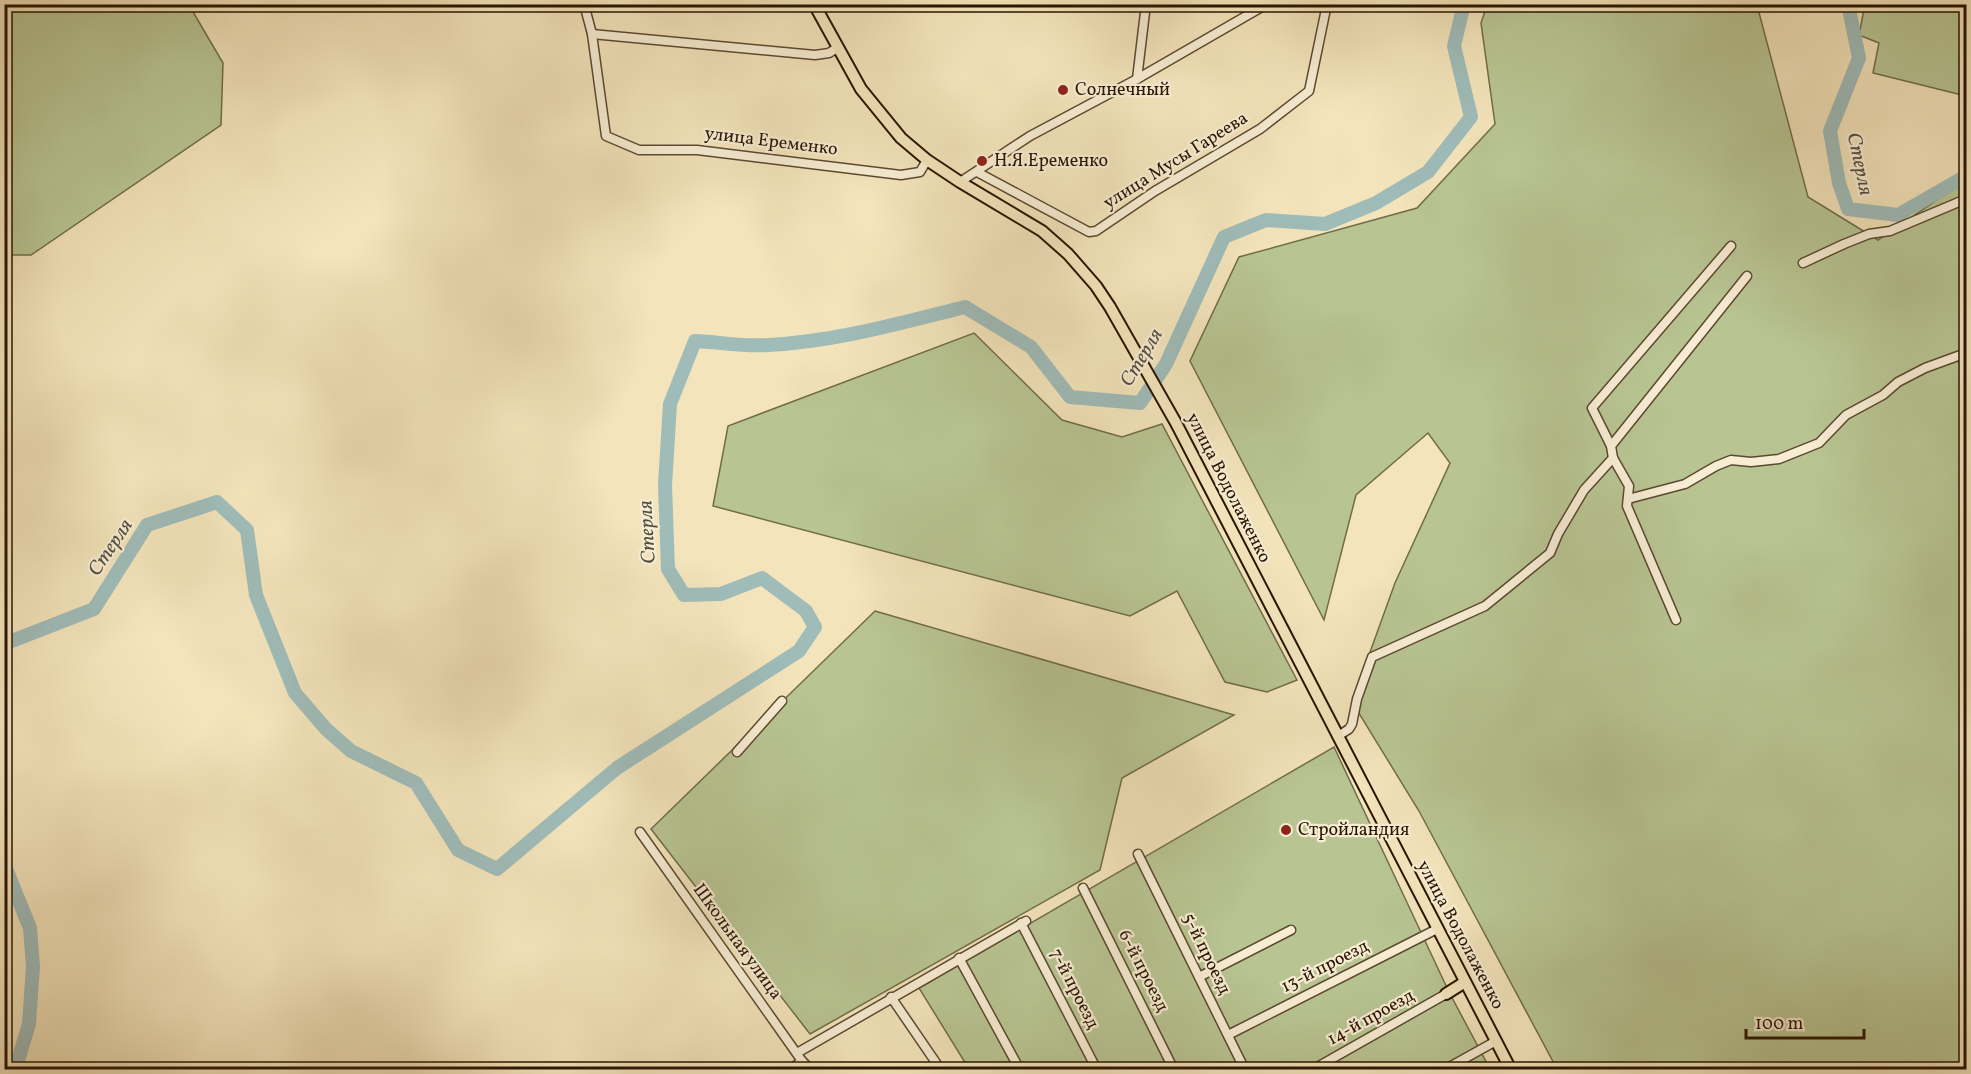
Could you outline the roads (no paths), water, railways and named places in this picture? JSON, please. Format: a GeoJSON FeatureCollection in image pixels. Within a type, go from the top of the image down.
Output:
{"type":"FeatureCollection","features":[{"type":"Feature","properties":{"kind":"main road","name":"улица Водолаженко"},"geometry":{"type":"LineString","coordinates":[[814,4],[861,89],[888,124],[914,149],[960,182],[1042,231],[1068,254],[1096,286],[1176,423],[1511,1070]]}},
{"type":"Feature","properties":{"kind":"main road"},"geometry":{"type":"LineString","coordinates":[[1446,994],[1465,982]]}},
{"type":"Feature","properties":{"kind":"street"},"geometry":{"type":"LineString","coordinates":[[584,4],[592,34],[815,55],[829,53],[837,48]]}},
{"type":"Feature","properties":{"kind":"street"},"geometry":{"type":"LineString","coordinates":[[1137,79],[1146,4]]}},
{"type":"Feature","properties":{"kind":"street"},"geometry":{"type":"LineString","coordinates":[[960,182],[1030,136],[1137,79],[1267,4]]}},
{"type":"Feature","properties":{"kind":"street","name":"улица Мусы Гареева"},"geometry":{"type":"LineString","coordinates":[[977,172],[1089,232],[1096,231],[1155,191],[1260,129],[1309,91],[1327,4]]}},
{"type":"Feature","properties":{"kind":"street","name":"улица Еременко"},"geometry":{"type":"LineString","coordinates":[[592,34],[606,136],[639,150],[697,150],[901,175],[920,172],[927,159]]}},
{"type":"Feature","properties":{"kind":"street"},"geometry":{"type":"LineString","coordinates":[[1803,263],[1869,234],[1890,231],[1966,199]]}},
{"type":"Feature","properties":{"kind":"street"},"geometry":{"type":"LineString","coordinates":[[1676,620],[1628,506],[1629,486],[1613,458],[1611,446],[1592,408],[1731,246]]}},
{"type":"Feature","properties":{"kind":"street"},"geometry":{"type":"LineString","coordinates":[[1611,446],[1747,276]]}},
{"type":"Feature","properties":{"kind":"street"},"geometry":{"type":"LineString","coordinates":[[1628,499],[1685,484],[1731,460],[1751,462],[1779,459],[1819,443],[1846,415],[1883,395],[1898,382],[1925,368],[1966,352]]}},
{"type":"Feature","properties":{"kind":"street"},"geometry":{"type":"LineString","coordinates":[[1338,736],[1349,729],[1352,723],[1357,699],[1372,657],[1485,606],[1550,553],[1558,534],[1584,490],[1613,458]]}},
{"type":"Feature","properties":{"kind":"street"},"geometry":{"type":"LineString","coordinates":[[737,752],[782,701]]}},
{"type":"Feature","properties":{"kind":"street","name":"Школьная улица"},"geometry":{"type":"LineString","coordinates":[[640,832],[796,1053],[811,1070]]}},
{"type":"Feature","properties":{"kind":"street","name":"5-й проезд"},"geometry":{"type":"LineString","coordinates":[[1138,854],[1245,1070]]}},
{"type":"Feature","properties":{"kind":"street","name":"6-й проезд"},"geometry":{"type":"LineString","coordinates":[[1083,888],[1174,1070]]}},
{"type":"Feature","properties":{"kind":"street","name":"7-й проезд"},"geometry":{"type":"LineString","coordinates":[[959,958],[1024,922],[1097,1070]]}},
{"type":"Feature","properties":{"kind":"street","name":"13-й проезд"},"geometry":{"type":"LineString","coordinates":[[1228,1035],[1437,928]]}},
{"type":"Feature","properties":{"kind":"street"},"geometry":{"type":"LineString","coordinates":[[1199,977],[1291,930]]}},
{"type":"Feature","properties":{"kind":"street"},"geometry":{"type":"LineString","coordinates":[[796,1053],[959,958],[1020,1070]]}},
{"type":"Feature","properties":{"kind":"street","name":"14-й проезд"},"geometry":{"type":"LineString","coordinates":[[1312,1070],[1446,994]]}},
{"type":"Feature","properties":{"kind":"street"},"geometry":{"type":"LineString","coordinates":[[891,997],[941,1070]]}},
{"type":"Feature","properties":{"kind":"street"},"geometry":{"type":"LineString","coordinates":[[1444,1070],[1496,1041]]}},
{"type":"Feature","properties":{"kind":"street"},"geometry":{"type":"LineString","coordinates":[[789,1070],[802,1061]]}},
{"type":"Feature","properties":{"kind":"waterway","name":"Стерля"},"geometry":{"type":"LineString","coordinates":[[4,644],[94,609],[147,525],[217,502],[247,530],[256,595],[295,693],[326,729],[351,751],[416,783],[458,850],[497,869],[617,768],[799,651],[815,627],[806,611],[762,578],[721,594],[684,595],[668,569],[665,485],[670,404],[695,341],[759,345],[818,340],[867,331],[965,307],[1031,347],[1070,397],[1140,403],[1166,364],[1224,237],[1266,220],[1325,224],[1376,203],[1428,172],[1471,117],[1454,46],[1464,4]]}},
{"type":"Feature","properties":{"kind":"waterway","name":"Стерля"},"geometry":{"type":"LineString","coordinates":[[1848,4],[1859,58],[1830,131],[1839,183],[1848,209],[1898,215],[1966,176]]}},
{"type":"Feature","properties":{"kind":"waterway","name":"Стерля"},"geometry":{"type":"LineString","coordinates":[[4,864],[30,928],[33,966],[29,1024],[16,1067],[13,1070]]}},
{"type":"Feature","properties":{"kind":"place","name":"Солнечный"},"geometry":{"type":"Point","coordinates":[1063,90]}},
{"type":"Feature","properties":{"kind":"place","name":"Н.Я.Еременко"},"geometry":{"type":"Point","coordinates":[982,161]}},
{"type":"Feature","properties":{"kind":"place","name":"Стройландия"},"geometry":{"type":"Point","coordinates":[1286,830]}}]}
